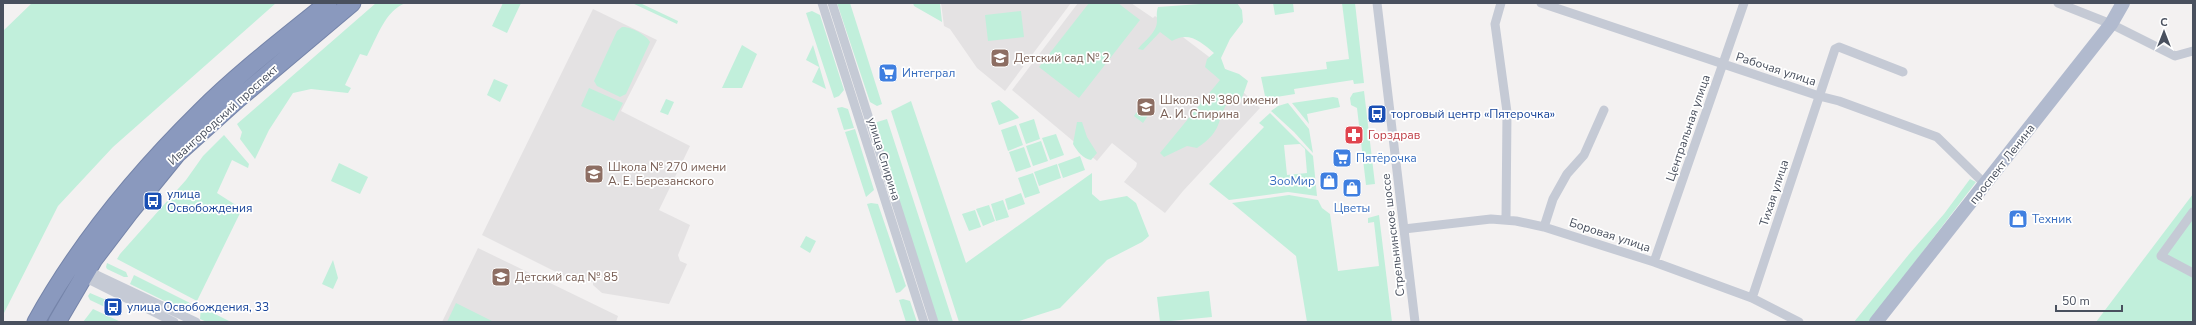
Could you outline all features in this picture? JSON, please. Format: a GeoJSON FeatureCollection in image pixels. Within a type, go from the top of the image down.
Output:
{"type":"FeatureCollection","features":[{"type":"Feature","properties":{"kind":"highway","name":"Ивангородский проспект"},"geometry":{"type":"LineString","coordinates":[[56,322],[80,271],[136,180],[201,110],[328,3]]}},
{"type":"Feature","properties":{"kind":"highway","name":"Ивангородский проспект"},"geometry":{"type":"LineString","coordinates":[[36,322],[177,154],[238,99],[352,3]]}},
{"type":"Feature","properties":{"kind":"main road","name":"проспект Ленина"},"geometry":{"type":"LineString","coordinates":[[1876,322],[1986,185],[2111,24],[2123,3]]}},
{"type":"Feature","properties":{"kind":"street","name":"улица Спирина"},"geometry":{"type":"LineString","coordinates":[[822,3],[924,322]]}},
{"type":"Feature","properties":{"kind":"street","name":"улица Спирина"},"geometry":{"type":"LineString","coordinates":[[832,3],[934,322]]}},
{"type":"Feature","properties":{"kind":"street","name":"Стрельнинское шоссе"},"geometry":{"type":"LineString","coordinates":[[1378,3],[1415,322]]}},
{"type":"Feature","properties":{"kind":"street"},"geometry":{"type":"LineString","coordinates":[[1501,3],[1495,24],[1506,112],[1506,219]]}},
{"type":"Feature","properties":{"kind":"street","name":"Рабочая улица"},"geometry":{"type":"LineString","coordinates":[[1541,3],[1819,96],[1839,101],[1938,137],[1986,185]]}},
{"type":"Feature","properties":{"kind":"street","name":"Центральная улица"},"geometry":{"type":"LineString","coordinates":[[1654,262],[1744,3]]}},
{"type":"Feature","properties":{"kind":"street"},"geometry":{"type":"LineString","coordinates":[[2058,3],[2111,24],[2175,56],[2193,51]]}},
{"type":"Feature","properties":{"kind":"street","name":"Тихая улица"},"geometry":{"type":"LineString","coordinates":[[1752,298],[1835,49],[1839,47],[1903,72]]}},
{"type":"Feature","properties":{"kind":"street"},"geometry":{"type":"LineString","coordinates":[[1544,227],[1553,199],[1567,174],[1584,155],[1604,110]]}},
{"type":"Feature","properties":{"kind":"street"},"geometry":{"type":"LineString","coordinates":[[2193,212],[2161,256],[2193,273]]}},
{"type":"Feature","properties":{"kind":"street","name":"Боровая улица"},"geometry":{"type":"LineString","coordinates":[[1404,229],[1475,220],[1506,219],[1544,227],[1654,262],[1752,298],[1799,322]]}},
{"type":"Feature","properties":{"kind":"street"},"geometry":{"type":"LineString","coordinates":[[80,271],[174,322]]}},
{"type":"Feature","properties":{"kind":"street"},"geometry":{"type":"LineString","coordinates":[[80,271],[196,322]]}},
{"type":"Feature","properties":{"kind":"shaded area","name":"Детский сад № 2"},"geometry":{"type":"Polygon","coordinates":[[[941,3],[1071,3],[1005,91],[977,68],[950,29],[944,26],[941,3]]]}},
{"type":"Feature","properties":{"kind":"shaded area","name":"Школа № 380 имени А. И. Спирина"},"geometry":{"type":"Polygon","coordinates":[[[1078,3],[1131,3],[1153,18],[1155,16],[1245,84],[1241,90],[1260,108],[1183,191],[1165,213],[1124,182],[1136,167],[1137,163],[1112,143],[1097,161],[1012,90],[1078,3]]]}},
{"type":"Feature","properties":{"kind":"shaded area","name":"Школа № 270 имени А. Е. Березанского"},"geometry":{"type":"Polygon","coordinates":[[[593,9],[657,40],[621,111],[690,146],[659,210],[690,225],[678,255],[680,261],[687,264],[669,304],[602,293],[593,285],[593,282],[574,278],[572,280],[482,235],[593,9]]]}},
{"type":"Feature","properties":{"kind":"shaded area","name":"Детский сад № 85"},"geometry":{"type":"Polygon","coordinates":[[[478,248],[618,316],[616,322],[442,322],[478,248]]]}},
{"type":"Feature","properties":{"kind":"green space"},"geometry":{"type":"Polygon","coordinates":[[[32,3],[276,3],[113,147],[58,206],[3,315],[3,31],[32,3]]]}},
{"type":"Feature","properties":{"kind":"green space"},"geometry":{"type":"Polygon","coordinates":[[[376,3],[406,3],[392,12],[387,18],[367,56],[360,54],[345,85],[351,88],[348,93],[311,89],[293,93],[269,130],[255,159],[240,139],[242,132],[237,124],[376,3]]]}},
{"type":"Feature","properties":{"kind":"green space"},"geometry":{"type":"Polygon","coordinates":[[[503,3],[521,3],[507,33],[492,26],[503,3]]]}},
{"type":"Feature","properties":{"kind":"green space"},"geometry":{"type":"Polygon","coordinates":[[[632,3],[640,3],[678,21],[677,24],[632,3]]]}},
{"type":"Feature","properties":{"kind":"green space"},"geometry":{"type":"Polygon","coordinates":[[[837,3],[850,3],[882,104],[877,106],[870,102],[837,3]]]}},
{"type":"Feature","properties":{"kind":"green space"},"geometry":{"type":"Polygon","coordinates":[[[913,3],[940,3],[942,22],[914,6],[913,3]]]}},
{"type":"Feature","properties":{"kind":"green space"},"geometry":{"type":"Polygon","coordinates":[[[1089,3],[1118,3],[1140,20],[1079,98],[1039,67],[1089,3]]]}},
{"type":"Feature","properties":{"kind":"green space"},"geometry":{"type":"Polygon","coordinates":[[[1237,3],[1242,10],[1243,22],[1230,39],[1221,58],[1225,69],[1239,74],[1248,81],[1242,98],[1238,101],[1230,98],[1225,106],[1215,131],[1206,142],[1197,148],[1187,146],[1164,157],[1160,153],[1220,80],[1205,67],[1207,59],[1214,53],[1194,39],[1184,37],[1172,41],[1160,32],[1143,50],[1138,49],[1155,29],[1157,24],[1158,7],[1237,3]]]}},
{"type":"Feature","properties":{"kind":"green space"},"geometry":{"type":"Polygon","coordinates":[[[1273,3],[1293,3],[1294,12],[1275,15],[1273,3]]]}},
{"type":"Feature","properties":{"kind":"green space"},"geometry":{"type":"Polygon","coordinates":[[[1342,3],[1355,3],[1364,83],[1354,84],[1353,80],[1294,89],[1295,94],[1270,98],[1265,96],[1261,77],[1327,69],[1326,62],[1349,59],[1342,3]]]}},
{"type":"Feature","properties":{"kind":"green space"},"geometry":{"type":"Polygon","coordinates":[[[812,11],[820,15],[844,90],[839,96],[834,98],[806,13],[812,11]]]}},
{"type":"Feature","properties":{"kind":"green space"},"geometry":{"type":"Polygon","coordinates":[[[1021,11],[1024,37],[988,41],[985,15],[1021,11]]]}},
{"type":"Feature","properties":{"kind":"green space"},"geometry":{"type":"Polygon","coordinates":[[[622,27],[638,32],[650,42],[626,94],[620,97],[597,86],[594,81],[617,31],[622,27]]]}},
{"type":"Feature","properties":{"kind":"green space"},"geometry":{"type":"Polygon","coordinates":[[[742,45],[757,54],[742,88],[722,88],[742,45]]]}},
{"type":"Feature","properties":{"kind":"green space"},"geometry":{"type":"Polygon","coordinates":[[[813,45],[826,89],[812,82],[819,67],[806,60],[813,45]]]}},
{"type":"Feature","properties":{"kind":"green space"},"geometry":{"type":"Polygon","coordinates":[[[494,79],[508,85],[500,102],[487,95],[494,79]]]}},
{"type":"Feature","properties":{"kind":"green space"},"geometry":{"type":"Polygon","coordinates":[[[589,88],[623,103],[614,121],[581,106],[589,88]]]}},
{"type":"Feature","properties":{"kind":"green space"},"geometry":{"type":"Polygon","coordinates":[[[1364,91],[1375,184],[1366,185],[1357,108],[1351,105],[1350,98],[1353,93],[1364,91]]]}},
{"type":"Feature","properties":{"kind":"green space"},"geometry":{"type":"Polygon","coordinates":[[[1333,97],[1338,98],[1340,107],[1307,114],[1309,124],[1292,103],[1333,97]]]}},
{"type":"Feature","properties":{"kind":"green space"},"geometry":{"type":"Polygon","coordinates":[[[666,99],[674,102],[668,115],[660,112],[666,99]]]}},
{"type":"Feature","properties":{"kind":"green space"},"geometry":{"type":"Polygon","coordinates":[[[999,100],[1019,118],[999,125],[991,103],[999,100]]]}},
{"type":"Feature","properties":{"kind":"green space"},"geometry":{"type":"Polygon","coordinates":[[[911,101],[966,263],[1092,173],[1092,194],[1100,201],[1127,196],[1136,203],[1149,236],[1142,242],[1107,260],[1060,308],[1016,322],[959,322],[891,111],[911,101]]]}},
{"type":"Feature","properties":{"kind":"green space"},"geometry":{"type":"Polygon","coordinates":[[[1288,103],[1309,129],[1313,153],[1294,132],[1271,111],[1278,106],[1288,103]]]}},
{"type":"Feature","properties":{"kind":"green space"},"geometry":{"type":"Polygon","coordinates":[[[842,107],[848,109],[854,128],[844,130],[837,108],[842,107]]]}},
{"type":"Feature","properties":{"kind":"green space"},"geometry":{"type":"Polygon","coordinates":[[[1140,107],[1149,114],[1143,123],[1134,116],[1140,107]]]}},
{"type":"Feature","properties":{"kind":"green space"},"geometry":{"type":"Polygon","coordinates":[[[1270,113],[1313,156],[1317,196],[1288,192],[1229,200],[1209,184],[1264,127],[1259,123],[1270,113]],[[1300,144],[1284,145],[1287,175],[1307,173],[1305,149],[1300,144]]]}},
{"type":"Feature","properties":{"kind":"green space"},"geometry":{"type":"Polygon","coordinates":[[[887,119],[953,322],[938,322],[874,123],[887,119]]]}},
{"type":"Feature","properties":{"kind":"green space"},"geometry":{"type":"Polygon","coordinates":[[[1034,119],[1040,139],[1026,144],[1019,124],[1034,119]]]}},
{"type":"Feature","properties":{"kind":"green space"},"geometry":{"type":"Polygon","coordinates":[[[1077,122],[1082,122],[1087,137],[1097,153],[1091,160],[1078,152],[1073,144],[1077,122]]]}},
{"type":"Feature","properties":{"kind":"green space"},"geometry":{"type":"Polygon","coordinates":[[[1016,125],[1023,145],[1008,151],[1001,130],[1016,125]]]}},
{"type":"Feature","properties":{"kind":"green space"},"geometry":{"type":"Polygon","coordinates":[[[855,129],[874,190],[866,197],[845,132],[855,129]]]}},
{"type":"Feature","properties":{"kind":"green space"},"geometry":{"type":"Polygon","coordinates":[[[1056,134],[1064,155],[1050,160],[1042,138],[1056,134]]]}},
{"type":"Feature","properties":{"kind":"green space"},"geometry":{"type":"Polygon","coordinates":[[[224,135],[249,164],[248,168],[232,160],[217,193],[242,209],[197,301],[117,259],[186,180],[203,156],[224,135]]]}},
{"type":"Feature","properties":{"kind":"green space"},"geometry":{"type":"Polygon","coordinates":[[[1041,141],[1048,161],[1033,166],[1026,146],[1041,141]]]}},
{"type":"Feature","properties":{"kind":"green space"},"geometry":{"type":"Polygon","coordinates":[[[1024,147],[1031,167],[1016,172],[1009,152],[1024,147]]]}},
{"type":"Feature","properties":{"kind":"green space"},"geometry":{"type":"Polygon","coordinates":[[[1080,156],[1085,170],[1063,178],[1058,164],[1080,156]]]}},
{"type":"Feature","properties":{"kind":"green space"},"geometry":{"type":"Polygon","coordinates":[[[339,163],[368,177],[360,194],[331,181],[339,163]]]}},
{"type":"Feature","properties":{"kind":"green space"},"geometry":{"type":"Polygon","coordinates":[[[1057,164],[1061,178],[1039,186],[1034,172],[1057,164]]]}},
{"type":"Feature","properties":{"kind":"green space"},"geometry":{"type":"Polygon","coordinates":[[[1033,173],[1040,193],[1025,198],[1018,178],[1033,173]]]}},
{"type":"Feature","properties":{"kind":"green space"},"geometry":{"type":"Polygon","coordinates":[[[1970,179],[1976,182],[1869,322],[1854,322],[1944,214],[1970,179]]]}},
{"type":"Feature","properties":{"kind":"green space"},"geometry":{"type":"Polygon","coordinates":[[[1021,193],[1025,204],[1008,210],[1005,199],[1021,193]]]}},
{"type":"Feature","properties":{"kind":"green space"},"geometry":{"type":"Polygon","coordinates":[[[2193,194],[2193,322],[2096,322],[2193,194]]]}},
{"type":"Feature","properties":{"kind":"green space"},"geometry":{"type":"Polygon","coordinates":[[[1289,195],[1318,200],[1322,208],[1330,214],[1338,271],[1379,266],[1374,222],[1368,223],[1368,218],[1379,215],[1392,322],[1307,322],[1296,256],[1232,203],[1289,195]]]}},
{"type":"Feature","properties":{"kind":"green space"},"geometry":{"type":"Polygon","coordinates":[[[1003,200],[1009,217],[996,221],[991,204],[1003,200]]]}},
{"type":"Feature","properties":{"kind":"green space"},"geometry":{"type":"Polygon","coordinates":[[[867,204],[878,204],[906,286],[900,292],[896,293],[867,204]]]}},
{"type":"Feature","properties":{"kind":"green space"},"geometry":{"type":"Polygon","coordinates":[[[989,205],[995,221],[983,226],[976,209],[989,205]]]}},
{"type":"Feature","properties":{"kind":"green space"},"geometry":{"type":"Polygon","coordinates":[[[975,210],[981,227],[969,231],[962,214],[975,210]]]}},
{"type":"Feature","properties":{"kind":"green space"},"geometry":{"type":"Polygon","coordinates":[[[806,236],[816,241],[810,253],[800,247],[806,236]]]}},
{"type":"Feature","properties":{"kind":"green space"},"geometry":{"type":"Polygon","coordinates":[[[333,260],[338,278],[333,289],[322,284],[333,260]]]}},
{"type":"Feature","properties":{"kind":"green space"},"geometry":{"type":"Polygon","coordinates":[[[107,263],[126,272],[128,277],[124,277],[107,269],[107,263]]]}},
{"type":"Feature","properties":{"kind":"green space"},"geometry":{"type":"Polygon","coordinates":[[[134,275],[194,305],[187,312],[130,284],[134,275]]]}},
{"type":"Feature","properties":{"kind":"green space"},"geometry":{"type":"Polygon","coordinates":[[[1209,291],[1212,317],[1160,322],[1157,297],[1209,291]]]}},
{"type":"Feature","properties":{"kind":"green space"},"geometry":{"type":"Polygon","coordinates":[[[90,293],[111,302],[112,307],[107,308],[90,300],[88,296],[90,293]]]}},
{"type":"Feature","properties":{"kind":"green space"},"geometry":{"type":"Polygon","coordinates":[[[903,299],[910,301],[917,322],[906,322],[899,300],[903,299]]]}},
{"type":"Feature","properties":{"kind":"green space"},"geometry":{"type":"Polygon","coordinates":[[[456,303],[494,322],[447,322],[456,303]]]}},
{"type":"Feature","properties":{"kind":"green space"},"geometry":{"type":"Polygon","coordinates":[[[201,307],[231,322],[207,322],[200,319],[201,307]]]}},
{"type":"Feature","properties":{"kind":"green space"},"geometry":{"type":"Polygon","coordinates":[[[93,309],[121,322],[83,322],[93,309]]]}},
{"type":"Feature","properties":{"kind":"place","name":"Детский сад № 2"},"geometry":{"type":"Point","coordinates":[1000,58]}},
{"type":"Feature","properties":{"kind":"place","name":"Интеграл"},"geometry":{"type":"Point","coordinates":[888,73]}},
{"type":"Feature","properties":{"kind":"place","name":"Школа № 380 имени А. И. Спирина"},"geometry":{"type":"Point","coordinates":[1146,107]}},
{"type":"Feature","properties":{"kind":"place","name":"торговый центр «Пятерочка»"},"geometry":{"type":"Point","coordinates":[1377,114]}},
{"type":"Feature","properties":{"kind":"place","name":"Горздрав"},"geometry":{"type":"Point","coordinates":[1354,135]}},
{"type":"Feature","properties":{"kind":"place","name":"Пятёрочка"},"geometry":{"type":"Point","coordinates":[1342,158]}},
{"type":"Feature","properties":{"kind":"place","name":"Школа № 270 имени А. Е. Березанского"},"geometry":{"type":"Point","coordinates":[594,174]}},
{"type":"Feature","properties":{"kind":"place","name":"ЗооМир"},"geometry":{"type":"Point","coordinates":[1329,181]}},
{"type":"Feature","properties":{"kind":"place","name":"Цветы"},"geometry":{"type":"Point","coordinates":[1352,188]}},
{"type":"Feature","properties":{"kind":"place","name":"улица Освобождения"},"geometry":{"type":"Point","coordinates":[153,201]}},
{"type":"Feature","properties":{"kind":"place","name":"Техник"},"geometry":{"type":"Point","coordinates":[2018,219]}},
{"type":"Feature","properties":{"kind":"place","name":"Детский сад № 85"},"geometry":{"type":"Point","coordinates":[501,277]}},
{"type":"Feature","properties":{"kind":"place","name":"улица Освобождения, 33"},"geometry":{"type":"Point","coordinates":[113,307]}}]}
